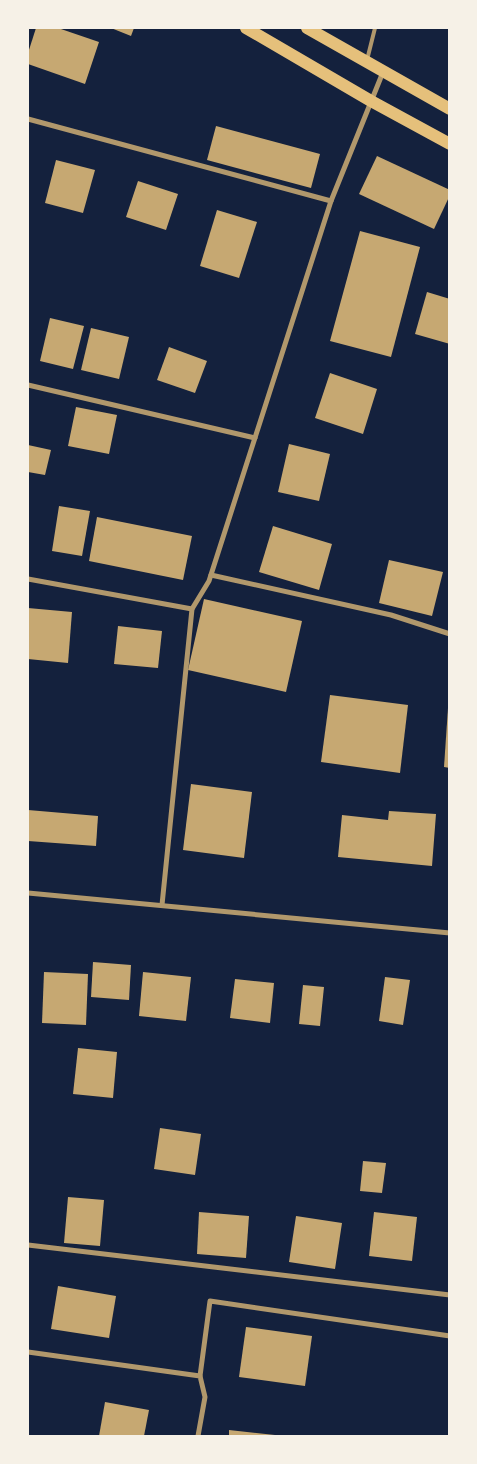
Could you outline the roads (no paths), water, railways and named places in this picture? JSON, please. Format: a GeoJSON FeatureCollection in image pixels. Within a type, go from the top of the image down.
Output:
{"type":"FeatureCollection","features":[{"type":"Feature","properties":{"kind":"main road"},"geometry":{"type":"LineString","coordinates":[[246,28],[371,101],[450,144]]}},
{"type":"Feature","properties":{"kind":"main road"},"geometry":{"type":"LineString","coordinates":[[306,28],[450,108]]}},
{"type":"Feature","properties":{"kind":"street"},"geometry":{"type":"LineString","coordinates":[[162,905],[192,609],[209,581],[330,200],[383,72]]}},
{"type":"Feature","properties":{"kind":"street"},"geometry":{"type":"LineString","coordinates":[[28,119],[330,200]]}},
{"type":"Feature","properties":{"kind":"street"},"geometry":{"type":"LineString","coordinates":[[28,384],[255,438]]}},
{"type":"Feature","properties":{"kind":"street"},"geometry":{"type":"LineString","coordinates":[[211,575],[391,614],[450,634]]}},
{"type":"Feature","properties":{"kind":"street"},"geometry":{"type":"LineString","coordinates":[[28,579],[192,609]]}},
{"type":"Feature","properties":{"kind":"street"},"geometry":{"type":"LineString","coordinates":[[28,893],[450,933]]}},
{"type":"Feature","properties":{"kind":"street"},"geometry":{"type":"LineString","coordinates":[[28,1245],[450,1295]]}},
{"type":"Feature","properties":{"kind":"street"},"geometry":{"type":"LineString","coordinates":[[198,1436],[205,1397],[200,1376],[210,1301],[450,1336]]}},
{"type":"Feature","properties":{"kind":"street"},"geometry":{"type":"LineString","coordinates":[[28,1352],[200,1376]]}},
{"type":"Feature","properties":{"kind":"lane"},"geometry":{"type":"LineString","coordinates":[[366,62],[375,28]]}}]}
